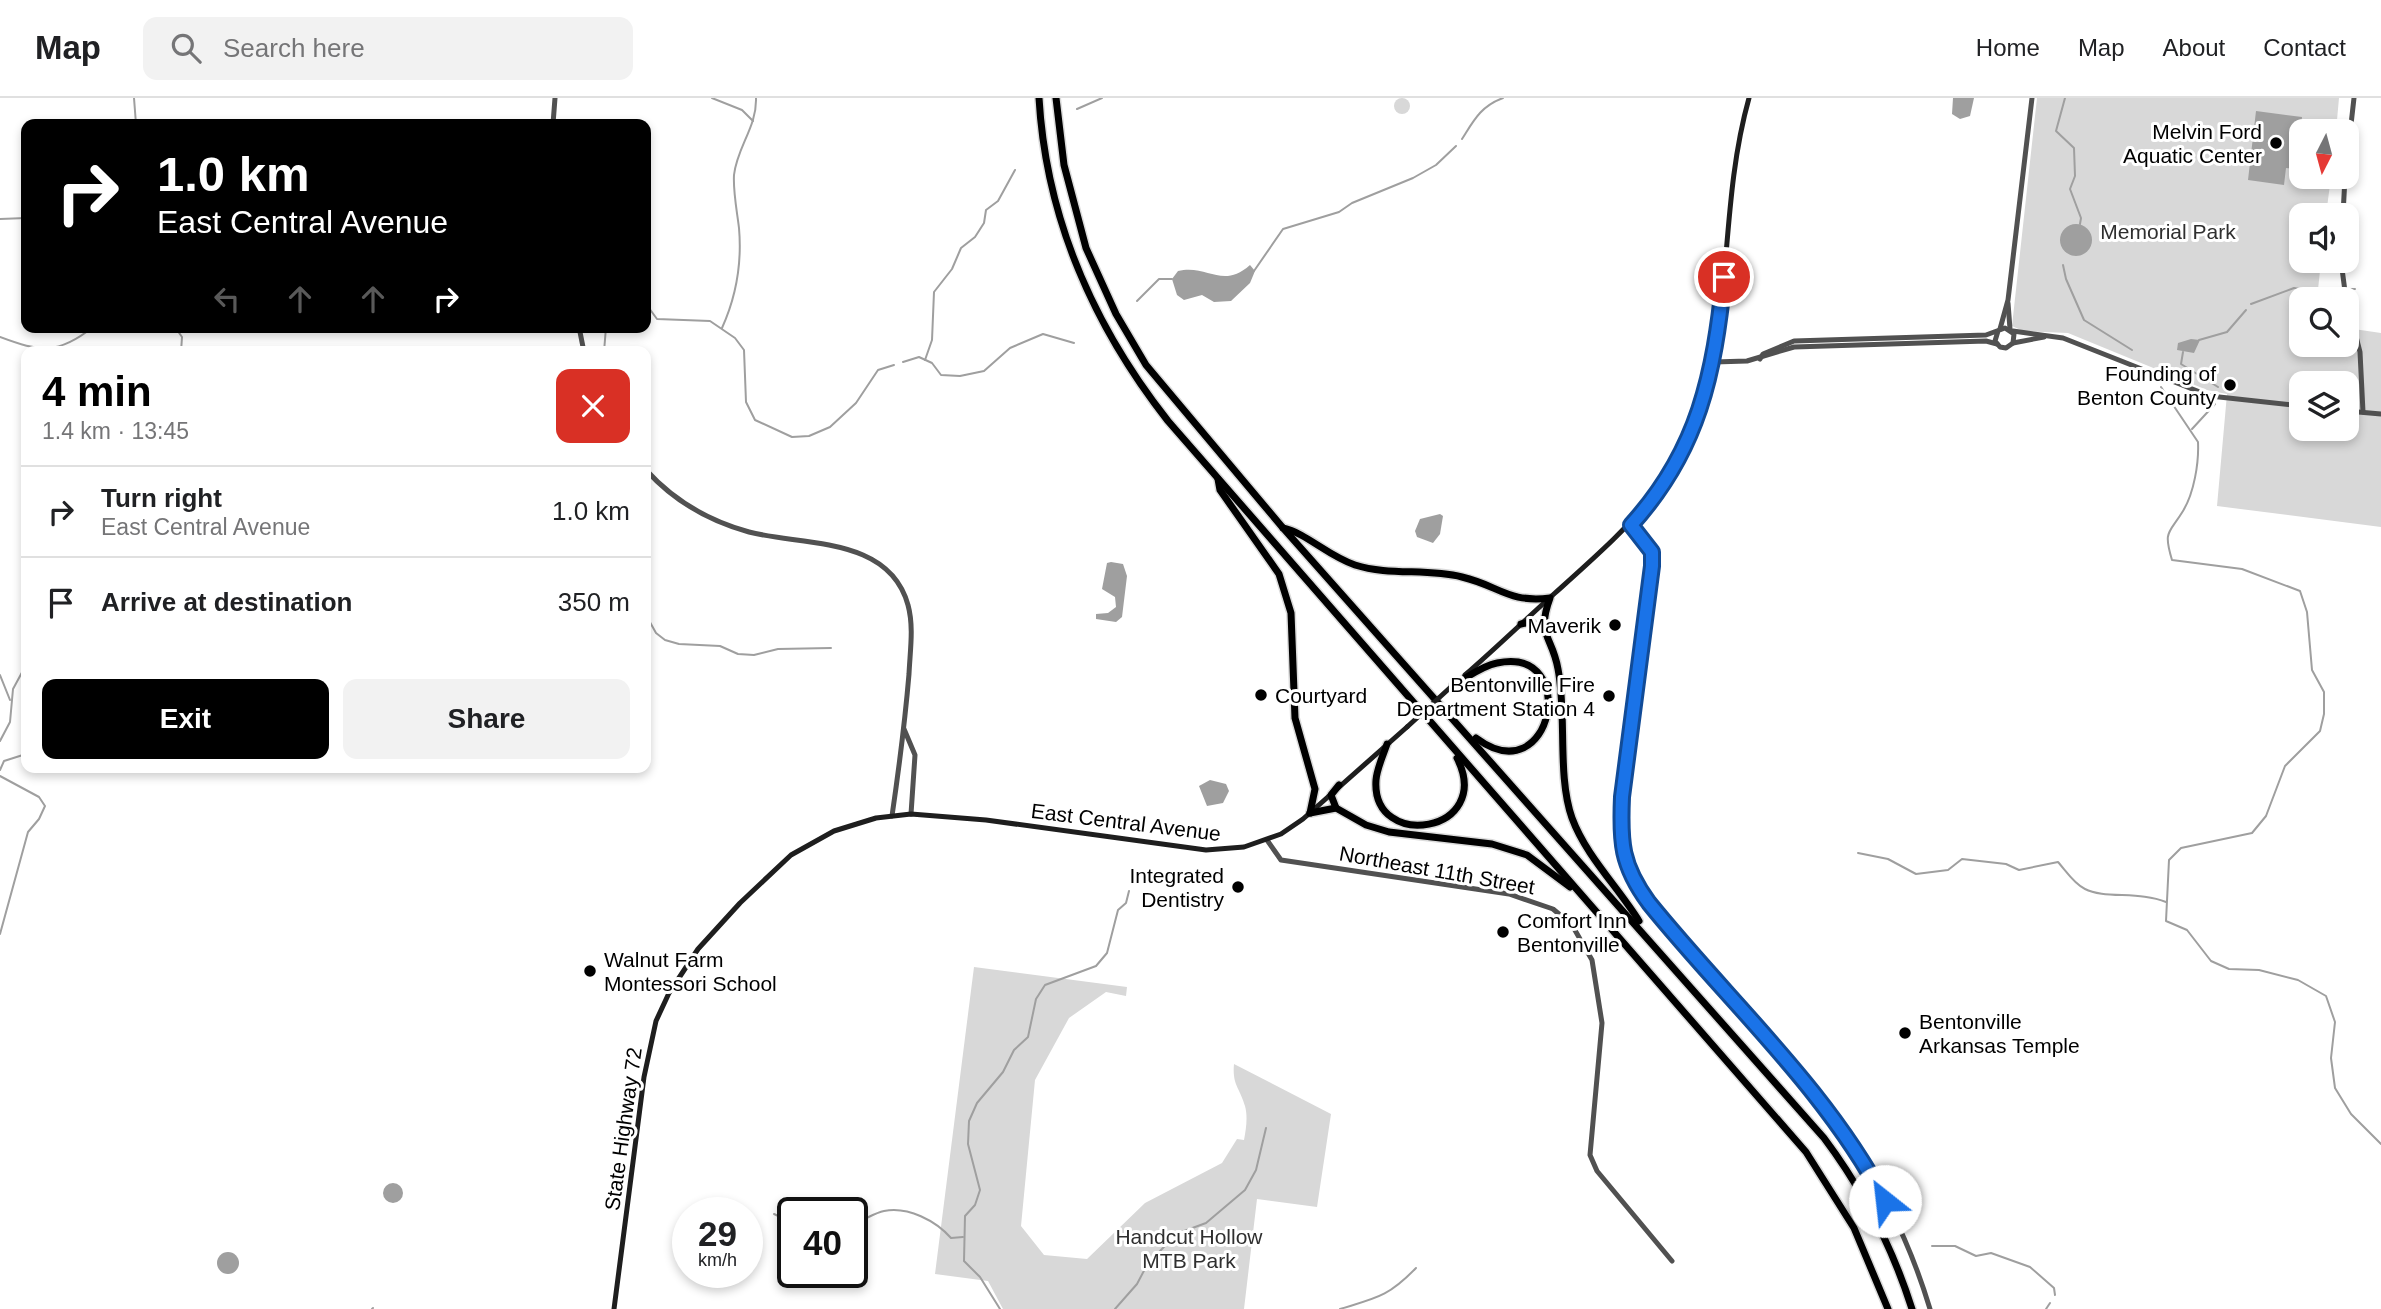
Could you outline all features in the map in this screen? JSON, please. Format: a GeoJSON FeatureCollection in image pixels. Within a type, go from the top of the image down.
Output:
{"type":"FeatureCollection","features":[{"type":"Feature","properties":{"kind":"highway"},"geometry":{"type":"LineString","coordinates":[[1039,98],[1048,176],[1075,263],[1094,308],[1151,399],[1451,748],[1805,1152],[1854,1228],[1888,1309]]}},
{"type":"Feature","properties":{"kind":"highway"},"geometry":{"type":"LineString","coordinates":[[1056,98],[1060,144],[1086,248],[1116,314],[1146,365],[1283,528],[1466,730],[1797,1105],[1850,1172],[1890,1248],[1912,1309]]}},
{"type":"Feature","properties":{"kind":"highway"},"geometry":{"type":"LineString","coordinates":[[1218,478],[1220,490],[1279,574],[1291,613],[1295,718],[1315,789],[1310,813],[1336,808]]}},
{"type":"Feature","properties":{"kind":"highway"},"geometry":{"type":"LineString","coordinates":[[1283,528],[1294,530],[1322,551],[1357,565],[1460,576],[1522,600],[1550,598],[1544,614],[1544,631],[1555,653],[1562,688],[1566,787],[1573,819],[1587,846],[1650,940]]}},
{"type":"Feature","properties":{"kind":"highway"},"geometry":{"type":"LineString","coordinates":[[1521,624],[1531,622],[1544,631]]}},
{"type":"Feature","properties":{"kind":"highway"},"geometry":{"type":"LineString","coordinates":[[1453,685],[1488,665],[1509,662],[1531,669],[1548,691],[1550,706],[1546,726],[1526,745],[1500,749],[1482,742],[1466,730]]}},
{"type":"Feature","properties":{"kind":"highway"},"geometry":{"type":"LineString","coordinates":[[1387,744],[1376,778],[1378,798],[1386,811],[1398,821],[1420,826],[1441,821],[1459,802],[1463,776],[1451,748]]}},
{"type":"Feature","properties":{"kind":"highway"},"geometry":{"type":"LineString","coordinates":[[1339,785],[1331,795],[1336,808],[1366,825],[1389,832],[1492,845],[1527,855],[1557,876],[1601,916]]}},
{"type":"Feature","properties":{"kind":"main road","name":"East Central Avenue"},"geometry":{"type":"LineString","coordinates":[[688,962],[740,903],[791,855],[834,831],[892,816],[911,814],[986,820],[1213,851],[1267,840],[1310,813],[1631,525],[1656,496],[1679,460],[1697,421],[1714,362],[1738,153],[1749,98]]}},
{"type":"Feature","properties":{"kind":"main road","name":"State Highway 72"},"geometry":{"type":"LineString","coordinates":[[614,1309],[648,1055],[656,1021],[688,962]]}},
{"type":"Feature","properties":{"kind":"street"},"geometry":{"type":"LineString","coordinates":[[554,119],[555,98]]}},
{"type":"Feature","properties":{"kind":"street"},"geometry":{"type":"LineString","coordinates":[[1997,344],[2008,300],[2032,98]]}},
{"type":"Feature","properties":{"kind":"street"},"geometry":{"type":"LineString","coordinates":[[2352,119],[2354,98]]}},
{"type":"Feature","properties":{"kind":"street"},"geometry":{"type":"LineString","coordinates":[[2008,300],[2013,343]]}},
{"type":"Feature","properties":{"kind":"street"},"geometry":{"type":"LineString","coordinates":[[1760,359],[1763,354],[1794,341],[1986,335],[1999,330],[2011,330],[2073,341],[2210,396],[2289,405]]}},
{"type":"Feature","properties":{"kind":"street"},"geometry":{"type":"LineString","coordinates":[[1714,362],[1760,359],[1805,346],[1986,341],[2006,348],[2013,343],[2048,337]]}},
{"type":"Feature","properties":{"kind":"street"},"geometry":{"type":"LineString","coordinates":[[2359,348],[2363,412]]}},
{"type":"Feature","properties":{"kind":"street"},"geometry":{"type":"LineString","coordinates":[[2359,412],[2381,414]]}},
{"type":"Feature","properties":{"kind":"street"},"geometry":{"type":"LineString","coordinates":[[651,474],[688,507],[715,520],[749,531],[844,547],[868,557],[888,571],[908,603],[911,628],[904,729],[892,816]]}},
{"type":"Feature","properties":{"kind":"street"},"geometry":{"type":"LineString","coordinates":[[1631,525],[1652,552],[1652,566],[1622,797],[1620,832],[1630,877],[1687,950],[1828,1112],[1856,1150],[1896,1222],[1930,1309]]}},
{"type":"Feature","properties":{"kind":"street"},"geometry":{"type":"LineString","coordinates":[[904,729],[915,754],[911,814]]}},
{"type":"Feature","properties":{"kind":"street","name":"Northeast 11th Street"},"geometry":{"type":"LineString","coordinates":[[1267,840],[1281,860],[1509,894],[1545,905],[1572,925],[1592,960],[1602,1023],[1590,1155],[1597,1171],[1672,1261]]}},
{"type":"Feature","properties":{"kind":"green space"},"geometry":{"type":"Polygon","coordinates":[[[1399,98],[1405,98],[1410,106],[1408,112],[1399,114],[1394,109],[1394,103],[1399,98]]]}},
{"type":"Feature","properties":{"kind":"green space","name":"Memorial Park"},"geometry":{"type":"Polygon","coordinates":[[[2037,98],[2339,98],[2337,119],[2289,119],[2289,189],[2329,189],[2328,203],[2289,203],[2289,273],[2320,273],[2318,287],[2289,287],[2289,357],[2359,357],[2359,330],[2381,333],[2381,527],[2217,506],[2227,394],[2207,390],[2068,333],[2023,331],[2012,326],[2037,98]]]}},
{"type":"Feature","properties":{"kind":"green space","name":"Handcut Hollow MTB Park"},"geometry":{"type":"Polygon","coordinates":[[[974,967],[1127,987],[1126,996],[1106,992],[1069,1018],[1035,1080],[1021,1226],[1044,1255],[1087,1259],[1145,1203],[1222,1163],[1237,1139],[1244,1140],[1247,1119],[1235,1082],[1234,1064],[1331,1114],[1317,1207],[1257,1199],[1244,1309],[1003,1309],[988,1281],[935,1274],[974,967]]]}},
{"type":"Feature","properties":{"kind":"shaded area"},"geometry":{"type":"Polygon","coordinates":[[[1953,98],[1974,98],[1970,116],[1960,119],[1952,114],[1953,98]]]}},
{"type":"Feature","properties":{"kind":"shaded area","name":"Melvin Ford Aquatic Center"},"geometry":{"type":"Polygon","coordinates":[[[2256,111],[2302,117],[2289,119],[2289,168],[2286,168],[2284,185],[2248,180],[2256,111]]]}},
{"type":"Feature","properties":{"kind":"shaded area"},"geometry":{"type":"Polygon","coordinates":[[[2076,224],[2087,229],[2092,240],[2087,251],[2076,256],[2065,251],[2060,240],[2065,229],[2076,224]]]}},
{"type":"Feature","properties":{"kind":"shaded area"},"geometry":{"type":"Polygon","coordinates":[[[1250,265],[1255,271],[1250,283],[1231,301],[1214,302],[1202,295],[1184,300],[1177,295],[1172,279],[1178,271],[1189,270],[1231,276],[1250,265]]]}},
{"type":"Feature","properties":{"kind":"shaded area"},"geometry":{"type":"Polygon","coordinates":[[[2191,339],[2200,340],[2194,353],[2177,350],[2178,343],[2191,339]]]}},
{"type":"Feature","properties":{"kind":"shaded area"},"geometry":{"type":"Polygon","coordinates":[[[1440,514],[1443,516],[1440,534],[1433,543],[1417,537],[1415,531],[1420,519],[1440,514]]]}},
{"type":"Feature","properties":{"kind":"shaded area"},"geometry":{"type":"Polygon","coordinates":[[[1107,563],[1123,564],[1127,576],[1122,617],[1116,622],[1096,619],[1096,614],[1108,613],[1116,607],[1115,597],[1102,589],[1107,563]]]}},
{"type":"Feature","properties":{"kind":"shaded area"},"geometry":{"type":"Polygon","coordinates":[[[1210,780],[1226,784],[1229,791],[1223,803],[1207,806],[1199,786],[1210,780]]]}},
{"type":"Feature","properties":{"kind":"shaded area"},"geometry":{"type":"Polygon","coordinates":[[[393,1183],[400,1186],[403,1193],[400,1200],[393,1203],[386,1200],[383,1193],[386,1186],[393,1183]]]}},
{"type":"Feature","properties":{"kind":"shaded area"},"geometry":{"type":"Polygon","coordinates":[[[228,1252],[238,1259],[239,1263],[232,1273],[228,1274],[218,1267],[217,1263],[224,1253],[228,1252]]]}},
{"type":"Feature","properties":{"kind":"waterway"},"geometry":{"type":"LineString","coordinates":[[134,98],[136,119]]}},
{"type":"Feature","properties":{"kind":"waterway"},"geometry":{"type":"LineString","coordinates":[[712,98],[742,110],[753,121]]}},
{"type":"Feature","properties":{"kind":"waterway"},"geometry":{"type":"LineString","coordinates":[[722,328],[731,304],[739,267],[740,241],[734,175],[753,118],[756,98]]}},
{"type":"Feature","properties":{"kind":"waterway"},"geometry":{"type":"LineString","coordinates":[[1077,109],[1102,98]]}},
{"type":"Feature","properties":{"kind":"waterway"},"geometry":{"type":"LineString","coordinates":[[1462,139],[1484,109],[1503,98]]}},
{"type":"Feature","properties":{"kind":"waterway"},"geometry":{"type":"LineString","coordinates":[[2065,98],[2056,131],[2074,148],[2075,176],[2070,189],[2081,218],[2080,224]]}},
{"type":"Feature","properties":{"kind":"waterway"},"geometry":{"type":"LineString","coordinates":[[1254,271],[1283,229],[1339,212],[1352,203],[1413,178],[1436,165],[1456,146]]}},
{"type":"Feature","properties":{"kind":"waterway"},"geometry":{"type":"LineString","coordinates":[[925,360],[932,340],[934,292],[952,269],[961,248],[975,237],[984,223],[986,210],[998,201],[1015,170]]}},
{"type":"Feature","properties":{"kind":"waterway"},"geometry":{"type":"LineString","coordinates":[[0,219],[21,218]]}},
{"type":"Feature","properties":{"kind":"waterway"},"geometry":{"type":"LineString","coordinates":[[2063,265],[2066,279],[2084,320],[2132,350]]}},
{"type":"Feature","properties":{"kind":"waterway"},"geometry":{"type":"LineString","coordinates":[[1137,301],[1159,279],[1172,279]]}},
{"type":"Feature","properties":{"kind":"waterway"},"geometry":{"type":"LineString","coordinates":[[2251,304],[2289,290]]}},
{"type":"Feature","properties":{"kind":"waterway"},"geometry":{"type":"LineString","coordinates":[[2199,340],[2227,332],[2246,310]]}},
{"type":"Feature","properties":{"kind":"waterway"},"geometry":{"type":"LineString","coordinates":[[651,311],[657,319],[710,321],[735,338],[744,350],[746,402],[755,420],[792,437],[809,436],[830,427],[856,403],[878,370],[894,365]]}},
{"type":"Feature","properties":{"kind":"waterway"},"geometry":{"type":"LineString","coordinates":[[59,346],[85,333]]}},
{"type":"Feature","properties":{"kind":"waterway"},"geometry":{"type":"LineString","coordinates":[[179,333],[181,346]]}},
{"type":"Feature","properties":{"kind":"waterway"},"geometry":{"type":"LineString","coordinates":[[604,346],[606,333]]}},
{"type":"Feature","properties":{"kind":"waterway"},"geometry":{"type":"LineString","coordinates":[[903,362],[919,357],[932,363],[941,375],[960,376],[984,371],[1010,348],[1043,334],[1074,343]]}},
{"type":"Feature","properties":{"kind":"waterway"},"geometry":{"type":"LineString","coordinates":[[0,337],[26,346]]}},
{"type":"Feature","properties":{"kind":"waterway"},"geometry":{"type":"LineString","coordinates":[[2183,352],[2181,364],[2218,387]]}},
{"type":"Feature","properties":{"kind":"waterway"},"geometry":{"type":"LineString","coordinates":[[2161,387],[2198,442],[2193,487],[2168,537],[2172,560],[2242,569],[2300,591],[2307,612],[2312,670],[2324,692],[2324,714],[2320,731],[2285,766],[2266,816],[2252,833],[2181,848],[2169,860],[2166,921],[2187,930],[2211,961],[2229,969],[2259,970],[2298,980],[2326,996],[2335,1022],[2331,1058],[2335,1088],[2351,1114],[2381,1144]]}},
{"type":"Feature","properties":{"kind":"waterway"},"geometry":{"type":"LineString","coordinates":[[2192,429],[2215,404]]}},
{"type":"Feature","properties":{"kind":"waterway"},"geometry":{"type":"LineString","coordinates":[[651,624],[656,633],[665,640],[679,644],[720,646],[738,654],[754,655],[778,649],[831,648]]}},
{"type":"Feature","properties":{"kind":"waterway"},"geometry":{"type":"LineString","coordinates":[[0,741],[10,722],[13,689],[21,674]]}},
{"type":"Feature","properties":{"kind":"waterway"},"geometry":{"type":"LineString","coordinates":[[0,675],[10,700]]}},
{"type":"Feature","properties":{"kind":"waterway"},"geometry":{"type":"LineString","coordinates":[[0,770],[4,761],[21,756]]}},
{"type":"Feature","properties":{"kind":"waterway"},"geometry":{"type":"LineString","coordinates":[[0,776],[39,797],[45,806],[28,832],[0,934]]}},
{"type":"Feature","properties":{"kind":"waterway"},"geometry":{"type":"LineString","coordinates":[[1858,853],[1888,859],[1916,874],[1948,870],[1962,859],[2006,864],[2019,870],[2058,862],[2077,884],[2093,892],[2145,897],[2166,902]]}},
{"type":"Feature","properties":{"kind":"waterway"},"geometry":{"type":"LineString","coordinates":[[1000,1309],[980,1277],[964,1261],[965,1216],[975,1205],[980,1190],[968,1144],[969,1121],[977,1103],[1003,1072],[1014,1050],[1028,1037],[1036,999],[1045,985],[1096,966],[1107,953],[1118,910],[1126,903],[1129,891]]}},
{"type":"Feature","properties":{"kind":"waterway"},"geometry":{"type":"LineString","coordinates":[[1115,1309],[1137,1284],[1147,1265],[1176,1234],[1206,1223],[1245,1190],[1256,1170],[1266,1128]]}},
{"type":"Feature","properties":{"kind":"waterway"},"geometry":{"type":"LineString","coordinates":[[868,1217],[893,1210],[912,1213],[938,1226],[951,1238],[963,1237]]}},
{"type":"Feature","properties":{"kind":"waterway"},"geometry":{"type":"LineString","coordinates":[[1932,1246],[1955,1246],[1976,1256],[1991,1253],[2030,1267],[2054,1288],[2055,1295]]}},
{"type":"Feature","properties":{"kind":"waterway"},"geometry":{"type":"LineString","coordinates":[[1340,1309],[1381,1295],[1416,1268]]}},
{"type":"Feature","properties":{"kind":"waterway"},"geometry":{"type":"LineString","coordinates":[[2046,1309],[2050,1303]]}},
{"type":"Feature","properties":{"kind":"place","name":"Melvin Ford Aquatic Center"},"geometry":{"type":"Point","coordinates":[2276,143]}},
{"type":"Feature","properties":{"kind":"place","name":"Founding of Benton County"},"geometry":{"type":"Point","coordinates":[2230,385]}},
{"type":"Feature","properties":{"kind":"place","name":"Maverik"},"geometry":{"type":"Point","coordinates":[1615,625]}},
{"type":"Feature","properties":{"kind":"place","name":"Courtyard"},"geometry":{"type":"Point","coordinates":[1261,695]}},
{"type":"Feature","properties":{"kind":"place","name":"Bentonville Fire Department Station 4"},"geometry":{"type":"Point","coordinates":[1609,696]}},
{"type":"Feature","properties":{"kind":"place","name":"Integrated Dentistry"},"geometry":{"type":"Point","coordinates":[1238,887]}},
{"type":"Feature","properties":{"kind":"place","name":"Comfort Inn Bentonville"},"geometry":{"type":"Point","coordinates":[1503,932]}},
{"type":"Feature","properties":{"kind":"place","name":"Walnut Farm Montessori School"},"geometry":{"type":"Point","coordinates":[590,971]}},
{"type":"Feature","properties":{"kind":"place","name":"Bentonville Arkansas Temple"},"geometry":{"type":"Point","coordinates":[1905,1033]}},
{"type":"Feature","properties":{"kind":"route"},"geometry":{"type":"LineString","coordinates":[[1724,277],[1714,362],[1697,421],[1679,460],[1661,488],[1631,525],[1652,552],[1652,566],[1622,797],[1620,832],[1623,850],[1630,877],[1649,903],[1828,1112],[1856,1150],[1885,1201]]}}]}
